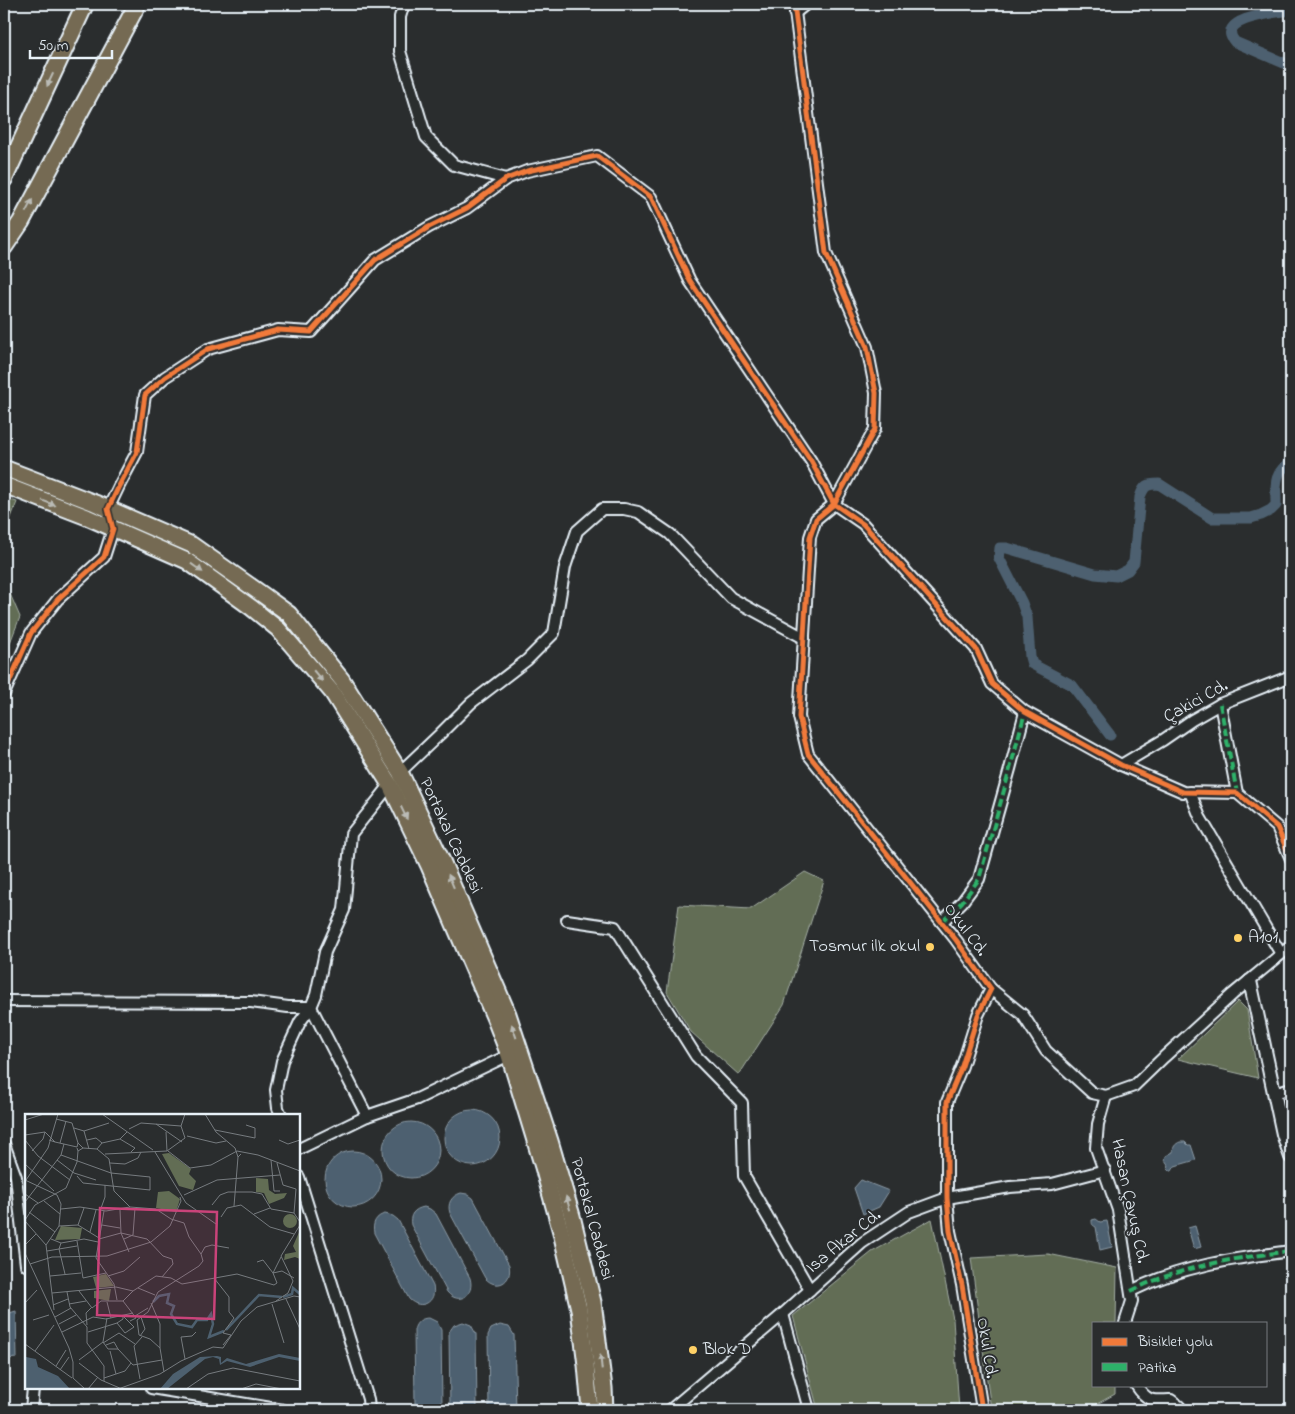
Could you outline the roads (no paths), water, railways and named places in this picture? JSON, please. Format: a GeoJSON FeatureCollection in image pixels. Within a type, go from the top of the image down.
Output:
{"type":"FeatureCollection","features":[{"type":"Feature","properties":{"kind":"highway"},"geometry":{"type":"LineString","coordinates":[[4,179],[85,4]]}},
{"type":"Feature","properties":{"kind":"highway"},"geometry":{"type":"LineString","coordinates":[[4,247],[21,222],[136,8]]}},
{"type":"Feature","properties":{"kind":"main road","name":"Portakal Caddesi"},"geometry":{"type":"LineString","coordinates":[[4,468],[192,545],[289,614],[342,680],[400,772],[442,861],[508,1014],[515,1053],[579,1309],[590,1410]]}},
{"type":"Feature","properties":{"kind":"main road","name":"Portakal Caddesi"},"geometry":{"type":"LineString","coordinates":[[4,485],[187,561],[278,629],[332,692],[390,784],[429,866],[495,1019],[515,1053],[550,1141],[570,1207],[593,1302],[604,1388],[604,1410]]}},
{"type":"Feature","properties":{"kind":"street"},"geometry":{"type":"LineString","coordinates":[[404,4],[400,17],[400,51],[426,137],[454,165],[506,179]]}},
{"type":"Feature","properties":{"kind":"street"},"geometry":{"type":"LineString","coordinates":[[794,8],[806,4]]}},
{"type":"Feature","properties":{"kind":"street","name":"Okul Cd."},"geometry":{"type":"LineString","coordinates":[[794,8],[826,253],[867,347],[876,393],[876,430],[834,504],[816,519],[810,537],[799,717],[808,754],[942,922],[991,989],[978,1015],[962,1066],[946,1102],[947,1198],[950,1231],[962,1285],[982,1410]]}},
{"type":"Feature","properties":{"kind":"street"},"geometry":{"type":"LineString","coordinates":[[4,694],[31,633],[58,599],[104,558],[113,529],[108,509],[138,452],[145,394],[166,377],[208,350],[278,330],[310,332],[375,260],[429,227],[467,208],[506,179],[527,171],[597,156],[651,198],[690,281],[811,461],[834,504],[863,524],[976,649],[992,684],[1025,712],[1121,765],[1183,792],[1237,793]]}},
{"type":"Feature","properties":{"kind":"street"},"geometry":{"type":"LineString","coordinates":[[281,1114],[276,1090],[282,1061],[300,1022],[316,995],[325,952],[344,910],[351,834],[400,772],[471,703],[528,660],[554,633],[565,568],[577,531],[602,509],[624,509],[638,512],[670,534],[731,598],[804,638]]}},
{"type":"Feature","properties":{"kind":"street","name":"Çakici Cd."},"geometry":{"type":"LineString","coordinates":[[1121,765],[1220,704],[1291,676]]}},
{"type":"Feature","properties":{"kind":"street"},"geometry":{"type":"LineString","coordinates":[[1220,704],[1237,793],[1276,827],[1291,859]]}},
{"type":"Feature","properties":{"kind":"street"},"geometry":{"type":"LineString","coordinates":[[942,922],[962,902],[979,879],[1025,712]]}},
{"type":"Feature","properties":{"kind":"street"},"geometry":{"type":"LineString","coordinates":[[1190,792],[1200,816],[1281,954]]}},
{"type":"Feature","properties":{"kind":"street"},"geometry":{"type":"LineString","coordinates":[[567,920],[615,928],[696,1056],[742,1103],[744,1176],[810,1290]]}},
{"type":"Feature","properties":{"kind":"street"},"geometry":{"type":"LineString","coordinates":[[991,989],[1023,1015],[1046,1051],[1092,1093],[1106,1096],[1134,1086],[1164,1056],[1291,946]]}},
{"type":"Feature","properties":{"kind":"street"},"geometry":{"type":"LineString","coordinates":[[1250,981],[1283,1134],[1291,1157]]}},
{"type":"Feature","properties":{"kind":"street"},"geometry":{"type":"LineString","coordinates":[[4,1001],[250,1002],[310,1008]]}},
{"type":"Feature","properties":{"kind":"street"},"geometry":{"type":"LineString","coordinates":[[310,1008],[366,1116]]}},
{"type":"Feature","properties":{"kind":"street"},"geometry":{"type":"LineString","coordinates":[[300,1149],[366,1116],[417,1099],[515,1053]]}},
{"type":"Feature","properties":{"kind":"street"},"geometry":{"type":"LineString","coordinates":[[1274,1093],[1291,1088]]}},
{"type":"Feature","properties":{"kind":"street","name":"Hasan Çavuş Cd."},"geometry":{"type":"LineString","coordinates":[[1106,1096],[1098,1124],[1096,1148],[1118,1210],[1132,1301],[1125,1322]]}},
{"type":"Feature","properties":{"kind":"street"},"geometry":{"type":"LineString","coordinates":[[4,1144],[21,1177],[25,1247]]}},
{"type":"Feature","properties":{"kind":"street","name":"Isa Akar Cd."},"geometry":{"type":"LineString","coordinates":[[670,1410],[783,1314],[862,1243],[909,1212],[947,1198],[1010,1187],[1052,1184],[1105,1170]]}},
{"type":"Feature","properties":{"kind":"street"},"geometry":{"type":"LineString","coordinates":[[300,1180],[368,1399],[369,1410]]}},
{"type":"Feature","properties":{"kind":"street"},"geometry":{"type":"LineString","coordinates":[[1131,1290],[1174,1272],[1206,1264],[1291,1251]]}},
{"type":"Feature","properties":{"kind":"street"},"geometry":{"type":"LineString","coordinates":[[783,1314],[809,1410]]}},
{"type":"Feature","properties":{"kind":"street"},"geometry":{"type":"LineString","coordinates":[[1137,1386],[1152,1401],[1172,1400],[1182,1410]]}},
{"type":"Feature","properties":{"kind":"street"},"geometry":{"type":"LineString","coordinates":[[31,1410],[34,1389]]}},
{"type":"Feature","properties":{"kind":"street"},"geometry":{"type":"LineString","coordinates":[[165,1389],[206,1392],[283,1410]]}},
{"type":"Feature","properties":{"kind":"water"},"geometry":{"type":"Polygon","coordinates":[[[466,1110],[478,1110],[488,1114],[496,1122],[500,1138],[496,1154],[488,1162],[478,1166],[466,1166],[456,1162],[448,1154],[444,1144],[444,1132],[448,1122],[456,1114],[466,1110]]]}},
{"type":"Feature","properties":{"kind":"water"},"geometry":{"type":"Polygon","coordinates":[[[405,1122],[417,1122],[427,1126],[435,1134],[439,1150],[435,1166],[427,1174],[417,1178],[405,1178],[395,1174],[387,1166],[383,1156],[383,1144],[387,1134],[395,1126],[405,1122]]]}},
{"type":"Feature","properties":{"kind":"water"},"geometry":{"type":"Polygon","coordinates":[[[1180,1142],[1191,1145],[1196,1160],[1175,1166],[1170,1171],[1165,1160],[1166,1156],[1173,1152],[1175,1146],[1180,1142]]]}},
{"type":"Feature","properties":{"kind":"water"},"geometry":{"type":"Polygon","coordinates":[[[347,1151],[359,1151],[369,1155],[377,1163],[381,1179],[377,1195],[369,1203],[359,1207],[347,1207],[337,1203],[329,1195],[325,1185],[325,1173],[329,1163],[337,1155],[347,1151]]]}},
{"type":"Feature","properties":{"kind":"water"},"geometry":{"type":"Polygon","coordinates":[[[861,1180],[889,1191],[879,1207],[863,1214],[854,1188],[861,1180]]]}},
{"type":"Feature","properties":{"kind":"water"},"geometry":{"type":"Polygon","coordinates":[[[461,1193],[473,1198],[509,1265],[509,1276],[503,1283],[494,1284],[485,1278],[450,1213],[449,1206],[451,1201],[461,1193]]]}},
{"type":"Feature","properties":{"kind":"water"},"geometry":{"type":"Polygon","coordinates":[[[424,1207],[436,1214],[470,1278],[470,1289],[465,1297],[456,1298],[447,1292],[411,1225],[413,1213],[417,1209],[424,1207]]]}},
{"type":"Feature","properties":{"kind":"water"},"geometry":{"type":"Polygon","coordinates":[[[385,1214],[393,1216],[398,1220],[433,1286],[433,1296],[427,1303],[418,1304],[409,1299],[374,1233],[375,1220],[385,1214]]]}},
{"type":"Feature","properties":{"kind":"water"},"geometry":{"type":"Polygon","coordinates":[[[1096,1219],[1100,1222],[1107,1221],[1112,1247],[1100,1250],[1096,1227],[1092,1222],[1092,1220],[1096,1219]]]}},
{"type":"Feature","properties":{"kind":"water"},"geometry":{"type":"Polygon","coordinates":[[[1195,1226],[1201,1247],[1194,1249],[1188,1228],[1195,1226]]]}},
{"type":"Feature","properties":{"kind":"water"},"geometry":{"type":"Polygon","coordinates":[[[16,1311],[17,1358],[7,1359],[4,1350],[5,1346],[9,1345],[9,1340],[4,1334],[4,1318],[6,1314],[16,1311]]]}},
{"type":"Feature","properties":{"kind":"water"},"geometry":{"type":"Polygon","coordinates":[[[429,1318],[437,1322],[441,1330],[442,1406],[440,1410],[416,1410],[414,1330],[419,1321],[429,1318]]]}},
{"type":"Feature","properties":{"kind":"water"},"geometry":{"type":"Polygon","coordinates":[[[463,1322],[471,1325],[476,1334],[477,1410],[450,1410],[449,1332],[454,1325],[463,1322]]]}},
{"type":"Feature","properties":{"kind":"water"},"geometry":{"type":"Polygon","coordinates":[[[500,1325],[509,1327],[514,1335],[516,1410],[489,1410],[488,1335],[491,1329],[500,1325]]]}},
{"type":"Feature","properties":{"kind":"waterway"},"geometry":{"type":"LineString","coordinates":[[1291,10],[1263,15],[1240,22],[1233,27],[1231,34],[1235,42],[1291,66]]}},
{"type":"Feature","properties":{"kind":"waterway"},"geometry":{"type":"LineString","coordinates":[[1110,735],[1072,685],[1032,664],[1027,617],[999,558],[1000,548],[1007,548],[1095,574],[1116,576],[1128,570],[1134,562],[1140,497],[1146,486],[1159,484],[1212,518],[1251,518],[1271,510],[1276,505],[1278,475],[1285,466],[1291,463]]}},
{"type":"Feature","properties":{"kind":"place","name":"A101"},"geometry":{"type":"Point","coordinates":[1238,938]}},
{"type":"Feature","properties":{"kind":"place","name":"Tosmur ilk okul"},"geometry":{"type":"Point","coordinates":[930,947]}},
{"type":"Feature","properties":{"kind":"place","name":"Blok D"},"geometry":{"type":"Point","coordinates":[693,1350]}}]}
